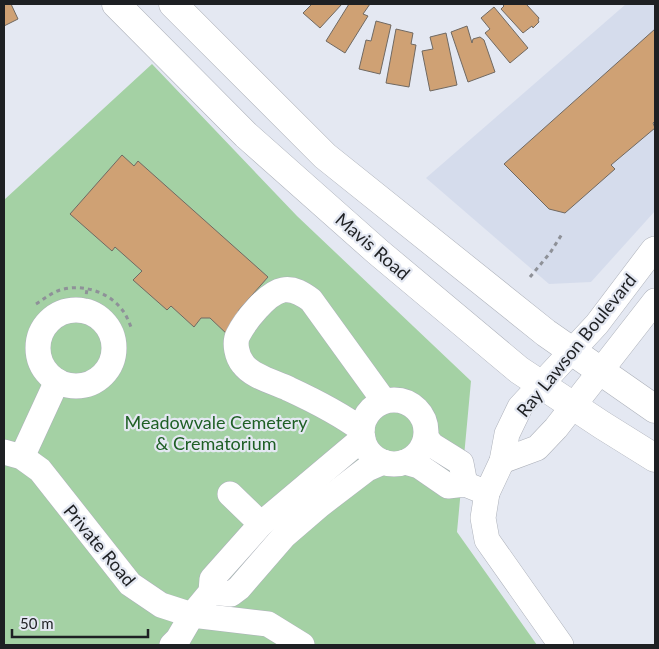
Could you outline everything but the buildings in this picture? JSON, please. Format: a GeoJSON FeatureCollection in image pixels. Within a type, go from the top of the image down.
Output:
{"type":"FeatureCollection","features":[{"type":"Feature","properties":{"kind":"main road","name":"Mavis Road"},"geometry":{"type":"LineString","coordinates":[[116,4],[246,135],[385,258],[519,370],[655,458]]}},
{"type":"Feature","properties":{"kind":"main road"},"geometry":{"type":"LineString","coordinates":[[173,4],[325,156],[546,333],[655,409]]}},
{"type":"Feature","properties":{"kind":"street","name":"Ray Lawson Boulevard"},"geometry":{"type":"LineString","coordinates":[[502,461],[507,434],[520,407],[597,324],[652,250],[655,249]]}},
{"type":"Feature","properties":{"kind":"street"},"geometry":{"type":"LineString","coordinates":[[384,401],[311,300],[300,292],[283,290],[268,297],[250,316],[237,336],[237,352],[243,365],[262,378],[342,415],[362,434],[368,451],[394,462],[419,466],[448,486],[476,488]]}},
{"type":"Feature","properties":{"kind":"street"},"geometry":{"type":"LineString","coordinates":[[85,300],[111,332],[114,356],[110,367],[102,377],[86,385],[68,386],[47,374],[40,364],[37,352],[38,340],[42,329],[50,319],[72,310],[85,300]]}},
{"type":"Feature","properties":{"kind":"street","name":"Ray Lawson Boulevard"},"geometry":{"type":"LineString","coordinates":[[502,461],[537,448],[573,406],[655,302]]}},
{"type":"Feature","properties":{"kind":"street","name":"Private Road"},"geometry":{"type":"LineString","coordinates":[[57,381],[13,454],[40,470],[130,584],[161,605],[192,615],[268,624],[302,645]]}},
{"type":"Feature","properties":{"kind":"street"},"geometry":{"type":"LineString","coordinates":[[172,645],[178,639],[192,615],[211,592],[212,579],[261,524],[362,434],[364,419],[370,410],[384,401],[401,400],[412,404],[422,415],[426,426],[426,438],[422,448],[415,456],[367,469],[320,505],[284,536],[239,588],[231,594],[211,592]]}},
{"type":"Feature","properties":{"kind":"street"},"geometry":{"type":"LineString","coordinates":[[426,438],[432,446],[461,463],[476,488],[487,540],[560,645]]}},
{"type":"Feature","properties":{"kind":"street"},"geometry":{"type":"LineString","coordinates":[[476,488],[502,461]]}},
{"type":"Feature","properties":{"kind":"street"},"geometry":{"type":"LineString","coordinates":[[230,494],[261,524]]}},
{"type":"Feature","properties":{"kind":"path"},"geometry":{"type":"LineString","coordinates":[[530,277],[550,253],[562,234]]}},
{"type":"Feature","properties":{"kind":"path"},"geometry":{"type":"LineString","coordinates":[[36,304],[61,289],[85,300],[102,293],[123,311],[132,329]]}},
{"type":"Feature","properties":{"kind":"shaded area"},"geometry":{"type":"Polygon","coordinates":[[[626,4],[655,4],[655,211],[591,282],[549,284],[426,178],[626,4]]]}},
{"type":"Feature","properties":{"kind":"green space","name":"Meadowvale Cemetery & Crematorium"},"geometry":{"type":"Polygon","coordinates":[[[152,64],[297,216],[471,381],[457,532],[537,645],[4,645],[4,200],[152,64]]]}}]}
